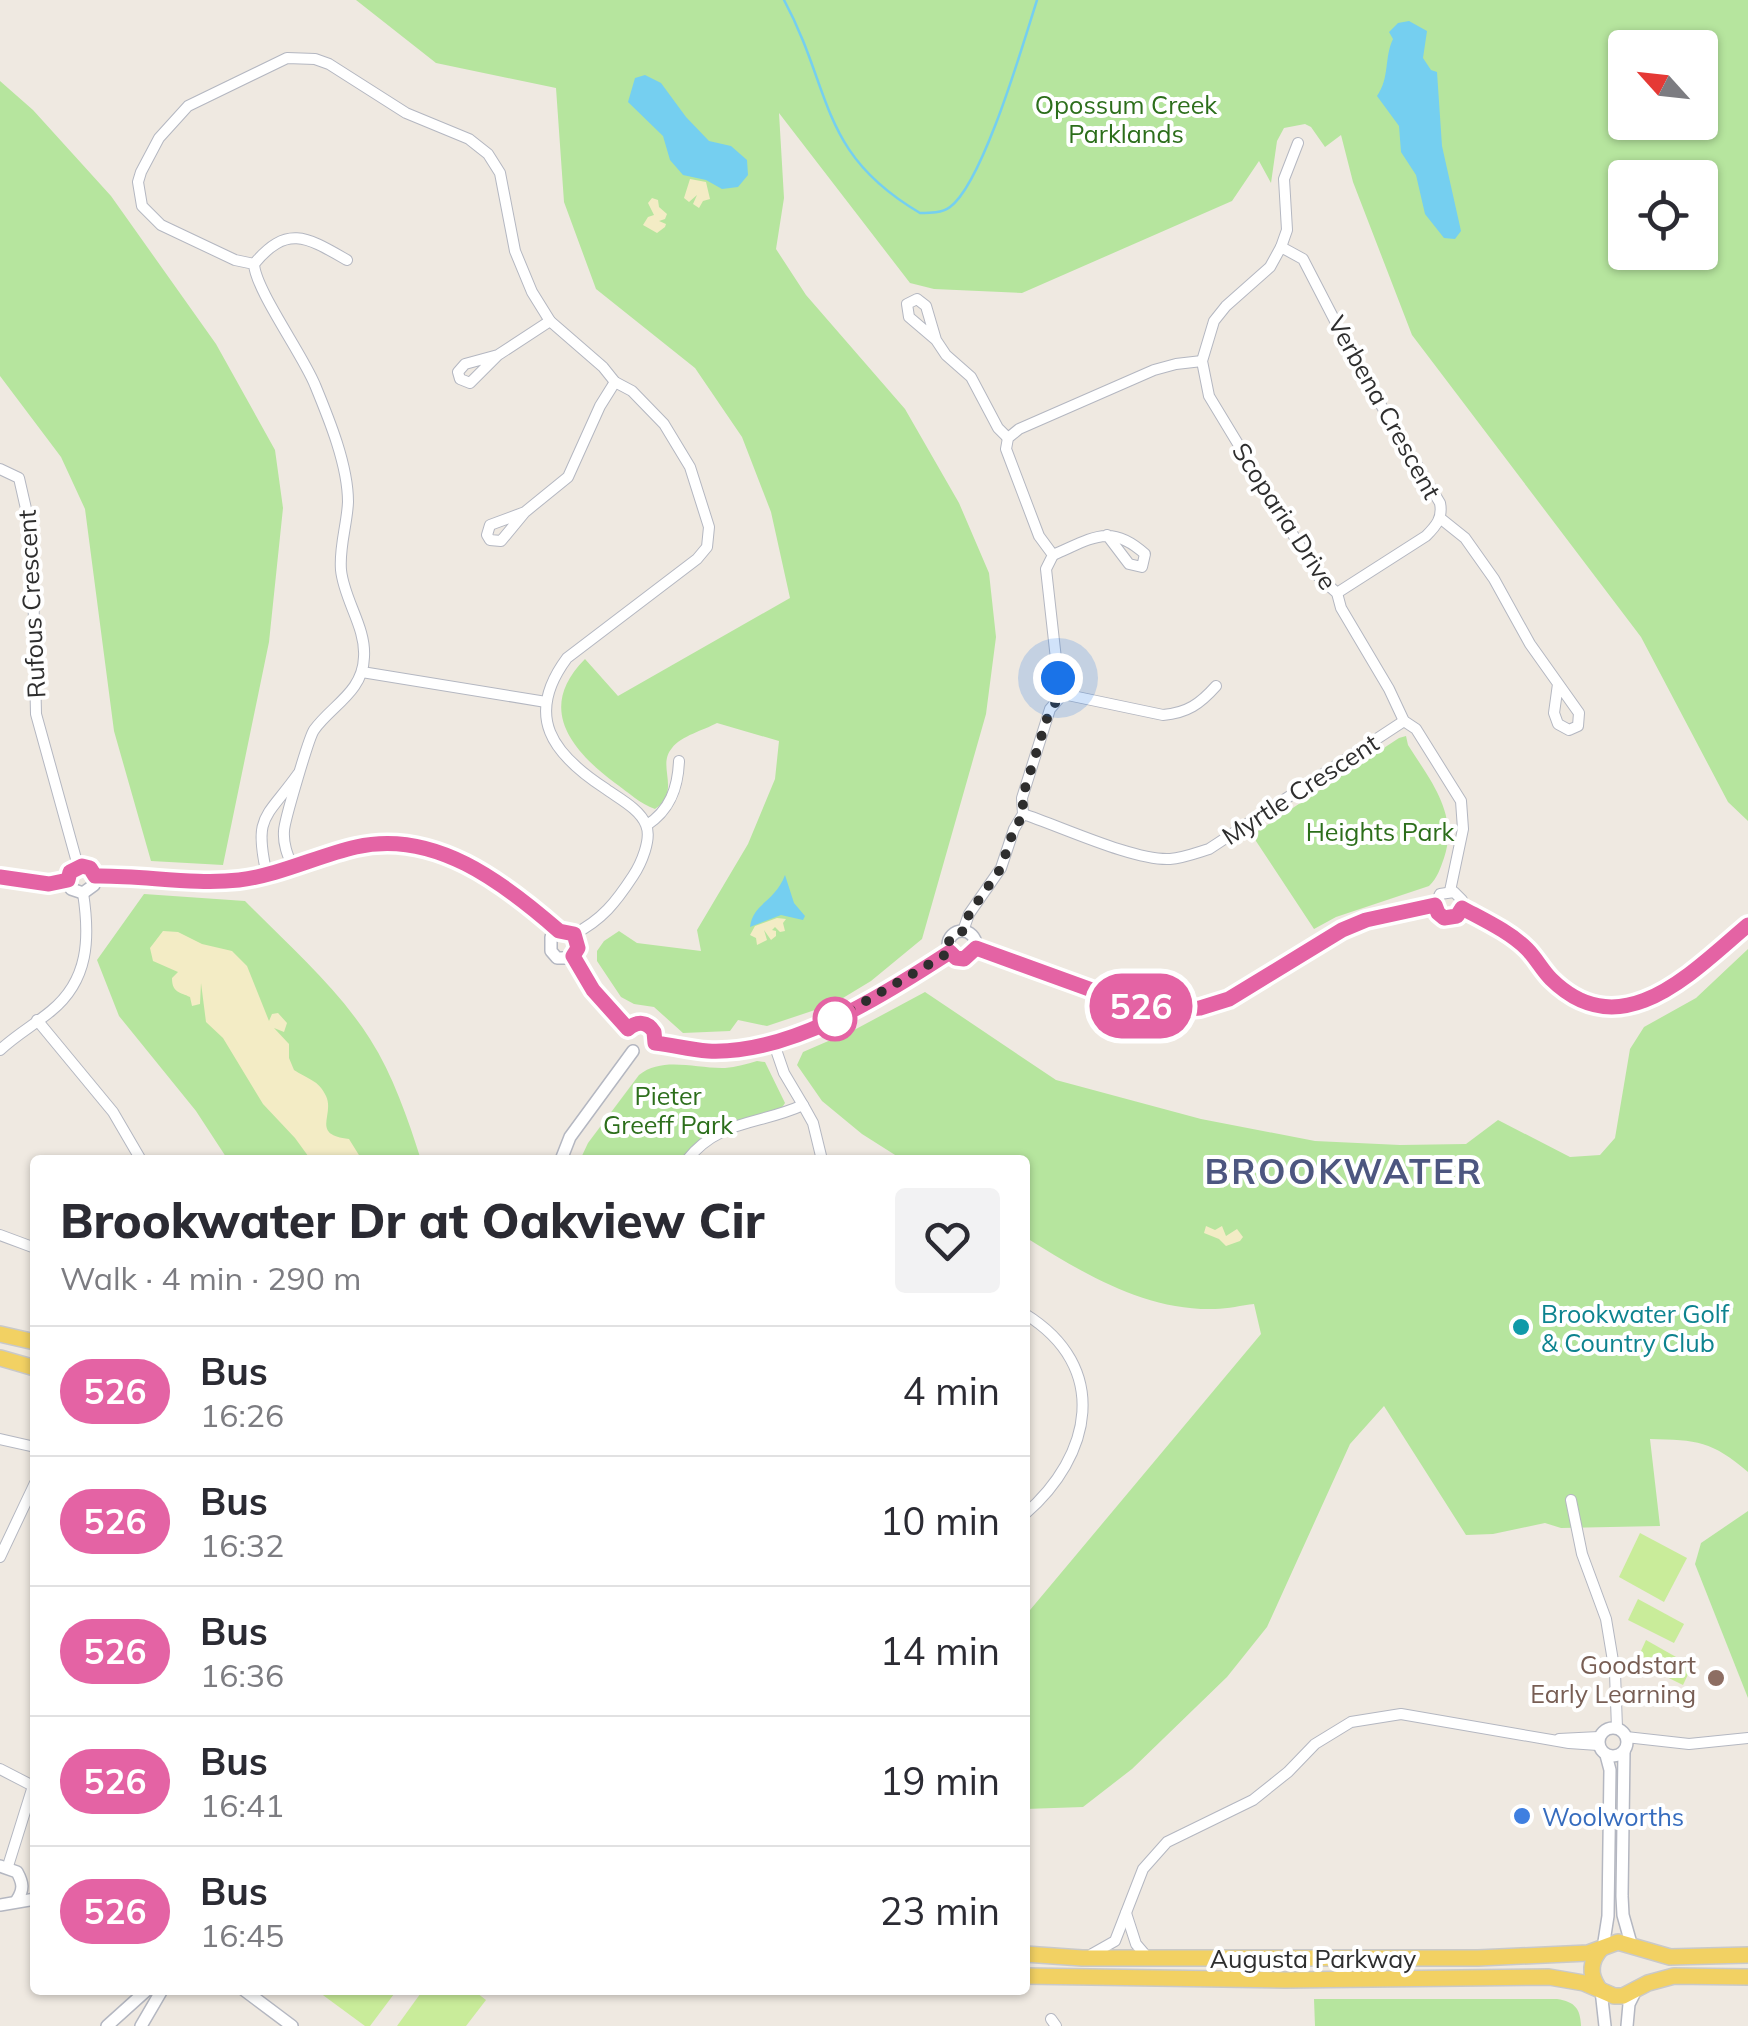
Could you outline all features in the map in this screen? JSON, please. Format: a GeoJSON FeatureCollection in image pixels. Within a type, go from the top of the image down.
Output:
{"type":"FeatureCollection","features":[{"type":"Feature","properties":{"kind":"main road"},"geometry":{"type":"LineString","coordinates":[[0,1334],[30,1341]]}},
{"type":"Feature","properties":{"kind":"main road"},"geometry":{"type":"LineString","coordinates":[[0,1358],[30,1367]]}},
{"type":"Feature","properties":{"kind":"main road"},"geometry":{"type":"LineString","coordinates":[[1748,1956],[1670,1957],[1618,1942],[1602,1948],[1592,1963],[1593,1980],[1614,1996],[1674,1976],[1748,1977]]}},
{"type":"Feature","properties":{"kind":"main road"},"geometry":{"type":"LineString","coordinates":[[1634,1947],[1645,1971],[1637,1988]]}},
{"type":"Feature","properties":{"kind":"main road","name":"Augusta Parkway"},"geometry":{"type":"LineString","coordinates":[[1030,1954],[1082,1958],[1478,1958],[1568,1955],[1602,1948]]}},
{"type":"Feature","properties":{"kind":"main road","name":"Augusta Parkway"},"geometry":{"type":"LineString","coordinates":[[1030,1976],[1248,1980],[1549,1977],[1600,1989]]}},
{"type":"Feature","properties":{"kind":"street"},"geometry":{"type":"LineString","coordinates":[[95,876],[216,881],[267,875],[361,846],[389,842],[417,845],[475,868],[559,931],[574,934],[602,918],[617,900],[639,867],[647,843],[647,825],[636,812],[560,752],[551,737],[546,702],[552,678],[567,658],[696,558],[709,538],[704,510],[690,467],[664,424],[632,391],[615,382],[550,321],[532,292],[515,250],[500,173],[488,154],[469,138],[406,113],[329,64],[287,58],[188,106],[159,138],[141,172],[139,194],[150,217],[235,260],[254,264]]}},
{"type":"Feature","properties":{"kind":"street"},"geometry":{"type":"LineString","coordinates":[[1053,555],[1040,536],[1006,450],[1008,438],[1019,429],[1154,370],[1202,361],[1214,321],[1270,267],[1281,247],[1287,230],[1284,179],[1298,143]]}},
{"type":"Feature","properties":{"kind":"street"},"geometry":{"type":"LineString","coordinates":[[254,264],[280,239],[293,237],[318,244],[346,260]]}},
{"type":"Feature","properties":{"kind":"street","name":"Verbena Crescent"},"geometry":{"type":"LineString","coordinates":[[1281,247],[1303,259],[1364,376],[1440,502],[1440,518],[1426,536],[1334,590]]}},
{"type":"Feature","properties":{"kind":"street"},"geometry":{"type":"LineString","coordinates":[[254,264],[259,284],[316,387],[341,460],[348,505],[341,570],[349,607],[362,636],[362,672],[354,690],[314,729],[308,740],[283,836],[293,868]]}},
{"type":"Feature","properties":{"kind":"street"},"geometry":{"type":"LineString","coordinates":[[498,355],[550,321]]}},
{"type":"Feature","properties":{"kind":"street"},"geometry":{"type":"LineString","coordinates":[[936,340],[946,355],[971,377],[998,428],[1008,438]]}},
{"type":"Feature","properties":{"kind":"street","name":"Scoparia Drive"},"geometry":{"type":"LineString","coordinates":[[1202,361],[1209,396],[1318,576],[1334,590],[1404,721],[1416,729],[1461,802],[1462,840],[1450,891]]}},
{"type":"Feature","properties":{"kind":"street"},"geometry":{"type":"LineString","coordinates":[[525,512],[568,477],[615,382]]}},
{"type":"Feature","properties":{"kind":"street","name":"Rufous Crescent"},"geometry":{"type":"LineString","coordinates":[[0,469],[19,478],[27,508],[32,535],[36,714],[78,866]]}},
{"type":"Feature","properties":{"kind":"street"},"geometry":{"type":"LineString","coordinates":[[1440,518],[1466,538],[1558,684]]}},
{"type":"Feature","properties":{"kind":"street"},"geometry":{"type":"LineString","coordinates":[[1063,694],[1046,569],[1053,555],[1107,535]]}},
{"type":"Feature","properties":{"kind":"street"},"geometry":{"type":"LineString","coordinates":[[1323,599],[1334,590]]}},
{"type":"Feature","properties":{"kind":"street"},"geometry":{"type":"LineString","coordinates":[[362,672],[546,702]]}},
{"type":"Feature","properties":{"kind":"street"},"geometry":{"type":"LineString","coordinates":[[1063,694],[1163,715],[1180,714],[1200,704],[1216,686]]}},
{"type":"Feature","properties":{"kind":"street"},"geometry":{"type":"LineString","coordinates":[[964,931],[969,914],[994,881],[1024,814],[1022,798],[1050,709],[1063,694]]}},
{"type":"Feature","properties":{"kind":"street","name":"Myrtle Crescent"},"geometry":{"type":"LineString","coordinates":[[1024,814],[1143,856],[1167,860],[1190,856],[1209,849],[1404,721]]}},
{"type":"Feature","properties":{"kind":"street"},"geometry":{"type":"LineString","coordinates":[[647,825],[665,811],[678,782],[679,761]]}},
{"type":"Feature","properties":{"kind":"street"},"geometry":{"type":"LineString","coordinates":[[267,875],[260,836],[263,819],[302,769]]}},
{"type":"Feature","properties":{"kind":"street"},"geometry":{"type":"LineString","coordinates":[[78,866],[90,868],[95,876],[94,885],[83,894],[74,892],[68,880],[70,872],[78,866]]}},
{"type":"Feature","properties":{"kind":"street"},"geometry":{"type":"LineString","coordinates":[[0,877],[49,884],[68,880]]}},
{"type":"Feature","properties":{"kind":"street"},"geometry":{"type":"LineString","coordinates":[[1450,891],[1460,896],[1462,908],[1457,916],[1444,918],[1435,905],[1440,894],[1450,891]]}},
{"type":"Feature","properties":{"kind":"street"},"geometry":{"type":"LineString","coordinates":[[0,1050],[53,1009],[75,984],[84,962],[88,927],[83,894]]}},
{"type":"Feature","properties":{"kind":"street"},"geometry":{"type":"LineString","coordinates":[[976,948],[1136,1006],[1200,1008],[1229,999],[1342,930],[1366,920],[1435,905]]}},
{"type":"Feature","properties":{"kind":"street"},"geometry":{"type":"LineString","coordinates":[[1462,908],[1525,946],[1551,979],[1567,992],[1598,1004],[1617,1006],[1638,1005],[1670,990],[1748,925]]}},
{"type":"Feature","properties":{"kind":"street"},"geometry":{"type":"LineString","coordinates":[[559,931],[551,937],[551,951],[561,959],[573,956],[578,948],[574,934]]}},
{"type":"Feature","properties":{"kind":"street"},"geometry":{"type":"LineString","coordinates":[[964,931],[975,938],[976,948],[964,959],[956,958],[950,952],[949,939],[964,931]]}},
{"type":"Feature","properties":{"kind":"street"},"geometry":{"type":"LineString","coordinates":[[655,1043],[709,1051],[773,1041],[842,1016],[950,952]]}},
{"type":"Feature","properties":{"kind":"street"},"geometry":{"type":"LineString","coordinates":[[573,956],[593,990],[628,1029]]}},
{"type":"Feature","properties":{"kind":"street"},"geometry":{"type":"LineString","coordinates":[[37,1020],[113,1112],[137,1155]]}},
{"type":"Feature","properties":{"kind":"street"},"geometry":{"type":"LineString","coordinates":[[633,1051],[626,1039],[628,1029],[637,1024],[647,1024],[654,1032],[655,1043]]}},
{"type":"Feature","properties":{"kind":"street"},"geometry":{"type":"LineString","coordinates":[[773,1041],[784,1073],[813,1123],[821,1155]]}},
{"type":"Feature","properties":{"kind":"street"},"geometry":{"type":"LineString","coordinates":[[633,1051],[646,1052],[655,1043]]}},
{"type":"Feature","properties":{"kind":"street"},"geometry":{"type":"LineString","coordinates":[[564,1155],[570,1138],[633,1051]]}},
{"type":"Feature","properties":{"kind":"street"},"geometry":{"type":"LineString","coordinates":[[692,1155],[728,1127],[770,1119],[803,1105]]}},
{"type":"Feature","properties":{"kind":"street"},"geometry":{"type":"LineString","coordinates":[[0,1235],[30,1246]]}},
{"type":"Feature","properties":{"kind":"street"},"geometry":{"type":"LineString","coordinates":[[1030,1318],[1065,1349],[1079,1379],[1084,1420],[1076,1449],[1063,1472],[1030,1508]]}},
{"type":"Feature","properties":{"kind":"street"},"geometry":{"type":"LineString","coordinates":[[0,1439],[30,1446]]}},
{"type":"Feature","properties":{"kind":"street"},"geometry":{"type":"LineString","coordinates":[[0,1557],[30,1494]]}},
{"type":"Feature","properties":{"kind":"street"},"geometry":{"type":"LineString","coordinates":[[1571,1500],[1582,1554],[1606,1619],[1615,1673],[1608,1916],[1602,1948]]}},
{"type":"Feature","properties":{"kind":"street"},"geometry":{"type":"LineString","coordinates":[[1082,1958],[1110,1946],[1121,1932],[1143,1870],[1168,1842],[1252,1800],[1315,1744],[1351,1722],[1401,1714],[1568,1743],[1689,1744],[1748,1738]]}},
{"type":"Feature","properties":{"kind":"street"},"geometry":{"type":"LineString","coordinates":[[1613,1741],[1622,1896],[1634,1947]]}},
{"type":"Feature","properties":{"kind":"street"},"geometry":{"type":"LineString","coordinates":[[0,1769],[30,1782]]}},
{"type":"Feature","properties":{"kind":"street"},"geometry":{"type":"LineString","coordinates":[[0,1905],[8,1906],[17,1900],[29,1883],[4,1866],[30,1795]]}},
{"type":"Feature","properties":{"kind":"street"},"geometry":{"type":"LineString","coordinates":[[17,1900],[30,1899]]}},
{"type":"Feature","properties":{"kind":"street"},"geometry":{"type":"LineString","coordinates":[[1126,1912],[1136,1944],[1148,1958]]}},
{"type":"Feature","properties":{"kind":"street"},"geometry":{"type":"LineString","coordinates":[[1628,2026],[1629,2004],[1637,1988]]}},
{"type":"Feature","properties":{"kind":"street"},"geometry":{"type":"LineString","coordinates":[[1600,1989],[1605,2026]]}},
{"type":"Feature","properties":{"kind":"street"},"geometry":{"type":"LineString","coordinates":[[107,2026],[141,1995]]}},
{"type":"Feature","properties":{"kind":"street"},"geometry":{"type":"LineString","coordinates":[[141,2026],[159,1995]]}},
{"type":"Feature","properties":{"kind":"street"},"geometry":{"type":"LineString","coordinates":[[251,1995],[292,2026]]}},
{"type":"Feature","properties":{"kind":"green space","name":"Opossum Creek Parklands"},"geometry":{"type":"Polygon","coordinates":[[[356,0],[1748,0],[1748,821],[1728,802],[1641,637],[1412,335],[1353,182],[1341,135],[1325,147],[1305,124],[1284,128],[1277,141],[1271,183],[1259,161],[1232,201],[1022,293],[934,289],[910,283],[779,113],[784,198],[776,249],[806,295],[905,409],[959,503],[989,573],[996,637],[986,714],[922,939],[871,981],[833,1004],[767,1026],[738,1020],[730,1031],[683,1033],[654,1007],[621,997],[597,961],[597,951],[619,931],[637,943],[701,951],[697,930],[748,844],[775,779],[779,741],[717,723],[687,737],[668,755],[667,794],[655,809],[599,770],[573,742],[561,711],[570,677],[585,659],[618,696],[790,598],[771,512],[742,437],[695,368],[596,289],[564,202],[556,88],[436,63],[356,0]]]}},
{"type":"Feature","properties":{"kind":"green space"},"geometry":{"type":"Polygon","coordinates":[[[0,81],[33,110],[111,196],[216,344],[275,450],[283,508],[269,642],[223,865],[151,861],[114,731],[85,509],[61,457],[0,376],[0,81]]]}},
{"type":"Feature","properties":{"kind":"green space","name":"Heights Park"},"geometry":{"type":"Polygon","coordinates":[[[1406,736],[1445,812],[1448,842],[1438,873],[1429,886],[1336,917],[1314,929],[1252,835],[1406,736]]]}},
{"type":"Feature","properties":{"kind":"green space"},"geometry":{"type":"Polygon","coordinates":[[[144,894],[245,901],[357,1020],[393,1082],[419,1155],[225,1155],[196,1111],[119,1016],[97,960],[144,894]]]}},
{"type":"Feature","properties":{"kind":"green space","name":"Brookwater Golf & Country Club"},"geometry":{"type":"Polygon","coordinates":[[[1748,949],[1748,1472],[1703,1444],[1650,1439],[1660,1526],[1561,1528],[1545,1523],[1493,1534],[1466,1535],[1384,1406],[1350,1444],[1267,1627],[1227,1677],[1132,1769],[1083,1807],[1030,1809],[1030,1610],[1261,1334],[1254,1304],[1215,1309],[1164,1304],[1115,1287],[1069,1264],[1030,1240],[1030,1155],[895,1155],[822,1101],[797,1065],[803,1052],[925,992],[1056,1080],[1201,1119],[1315,1141],[1400,1145],[1466,1144],[1498,1120],[1570,1157],[1600,1155],[1615,1138],[1630,1049],[1644,1027],[1696,998],[1748,949]]]}},
{"type":"Feature","properties":{"kind":"green space","name":"Pieter Greeff Park"},"geometry":{"type":"Polygon","coordinates":[[[765,1062],[785,1103],[781,1109],[714,1131],[686,1155],[582,1155],[639,1075],[648,1069],[669,1065],[737,1066],[765,1062]]]}},
{"type":"Feature","properties":{"kind":"green space"},"geometry":{"type":"Polygon","coordinates":[[[1748,1511],[1748,1698],[1695,1564],[1701,1543],[1748,1511]]]}},
{"type":"Feature","properties":{"kind":"green space"},"geometry":{"type":"Polygon","coordinates":[[[1640,1533],[1687,1558],[1664,1602],[1619,1577],[1640,1533]]]}},
{"type":"Feature","properties":{"kind":"green space"},"geometry":{"type":"Polygon","coordinates":[[[1638,1599],[1684,1624],[1674,1643],[1628,1620],[1638,1599]]]}},
{"type":"Feature","properties":{"kind":"green space"},"geometry":{"type":"Polygon","coordinates":[[[1646,1640],[1692,1666],[1683,1685],[1636,1662],[1646,1640]]]}},
{"type":"Feature","properties":{"kind":"green space"},"geometry":{"type":"Polygon","coordinates":[[[323,1995],[393,1995],[370,2026],[323,1995]]]}},
{"type":"Feature","properties":{"kind":"green space"},"geometry":{"type":"Polygon","coordinates":[[[419,1995],[480,1995],[486,2000],[466,2026],[397,2026],[419,1995]]]}},
{"type":"Feature","properties":{"kind":"green space"},"geometry":{"type":"Polygon","coordinates":[[[1314,1999],[1557,1999],[1575,2007],[1581,2026],[1315,2026],[1314,1999]]]}},
{"type":"Feature","properties":{"kind":"sand"},"geometry":{"type":"Polygon","coordinates":[[[690,179],[706,182],[710,199],[699,208],[693,204],[697,195],[689,202],[684,198],[690,179]]]}},
{"type":"Feature","properties":{"kind":"sand"},"geometry":{"type":"Polygon","coordinates":[[[652,198],[658,200],[667,214],[659,221],[665,227],[657,233],[643,225],[654,215],[648,203],[652,198]]]}},
{"type":"Feature","properties":{"kind":"sand"},"geometry":{"type":"Polygon","coordinates":[[[786,919],[785,931],[775,927],[772,930],[776,936],[771,940],[764,930],[767,940],[757,945],[756,938],[750,935],[755,926],[786,919]]]}},
{"type":"Feature","properties":{"kind":"sand"},"geometry":{"type":"Polygon","coordinates":[[[163,931],[178,932],[202,944],[232,951],[247,966],[269,1021],[272,1014],[278,1013],[287,1023],[284,1032],[274,1028],[289,1044],[294,1070],[316,1083],[326,1096],[327,1129],[337,1137],[349,1139],[359,1155],[307,1155],[263,1104],[223,1038],[206,1022],[201,983],[200,1004],[192,1006],[190,997],[173,987],[172,978],[178,972],[153,961],[150,948],[163,931]]]}},
{"type":"Feature","properties":{"kind":"sand"},"geometry":{"type":"Polygon","coordinates":[[[1206,1226],[1215,1230],[1222,1226],[1226,1236],[1237,1229],[1243,1237],[1226,1246],[1204,1233],[1206,1226]]]}},
{"type":"Feature","properties":{"kind":"water"},"geometry":{"type":"Polygon","coordinates":[[[1409,21],[1427,31],[1423,58],[1437,72],[1442,146],[1461,231],[1455,239],[1444,238],[1425,214],[1416,175],[1401,152],[1399,126],[1377,96],[1393,39],[1389,32],[1398,23],[1409,21]]]}},
{"type":"Feature","properties":{"kind":"water"},"geometry":{"type":"Polygon","coordinates":[[[645,75],[661,83],[709,141],[731,146],[747,160],[748,175],[738,187],[722,189],[706,180],[683,175],[670,160],[663,136],[628,102],[635,78],[645,75]]]}},
{"type":"Feature","properties":{"kind":"water"},"geometry":{"type":"Polygon","coordinates":[[[785,875],[794,903],[805,916],[803,920],[781,915],[750,927],[755,913],[785,875]]]}},
{"type":"Feature","properties":{"kind":"waterway"},"geometry":{"type":"LineString","coordinates":[[784,0],[845,143],[887,190],[920,213],[950,207],[976,171],[1001,111],[1037,0]]}},
{"type":"Feature","properties":{"kind":"bus line","name":"526"},"geometry":{"type":"LineString","coordinates":[[0,877],[49,884],[68,880],[73,868],[82,866],[90,868],[95,876],[240,880],[361,846],[389,842],[417,845],[475,868],[559,931],[574,934],[578,948],[573,956],[584,977],[628,1029],[647,1024],[654,1032],[655,1043],[709,1051],[752,1046],[805,1031],[842,1016],[950,952],[964,959],[976,948],[1136,1006],[1200,1008],[1244,992],[1342,930],[1399,910],[1435,905],[1444,918],[1457,916],[1462,908],[1501,930],[1525,946],[1551,979],[1567,992],[1583,1000],[1617,1006],[1638,1005],[1670,990],[1748,925]]}},
{"type":"Feature","properties":{"kind":"place","name":"Brookwater Golf & Country Club"},"geometry":{"type":"Point","coordinates":[1521,1327]}},
{"type":"Feature","properties":{"kind":"place","name":"Goodstart Early Learning"},"geometry":{"type":"Point","coordinates":[1716,1678]}},
{"type":"Feature","properties":{"kind":"place","name":"Woolworths"},"geometry":{"type":"Point","coordinates":[1522,1816]}},
{"type":"Feature","properties":{"kind":"district","name":"BROOKWATER"},"geometry":{"type":"Point","coordinates":[1344,1171]}},
{"type":"Feature","properties":{"kind":"route"},"geometry":{"type":"LineString","coordinates":[[835,1019],[950,952],[949,939],[964,931],[969,914],[1001,868],[1014,829],[1024,814],[1022,798],[1050,709],[1063,694],[1058,678]]}}]}
